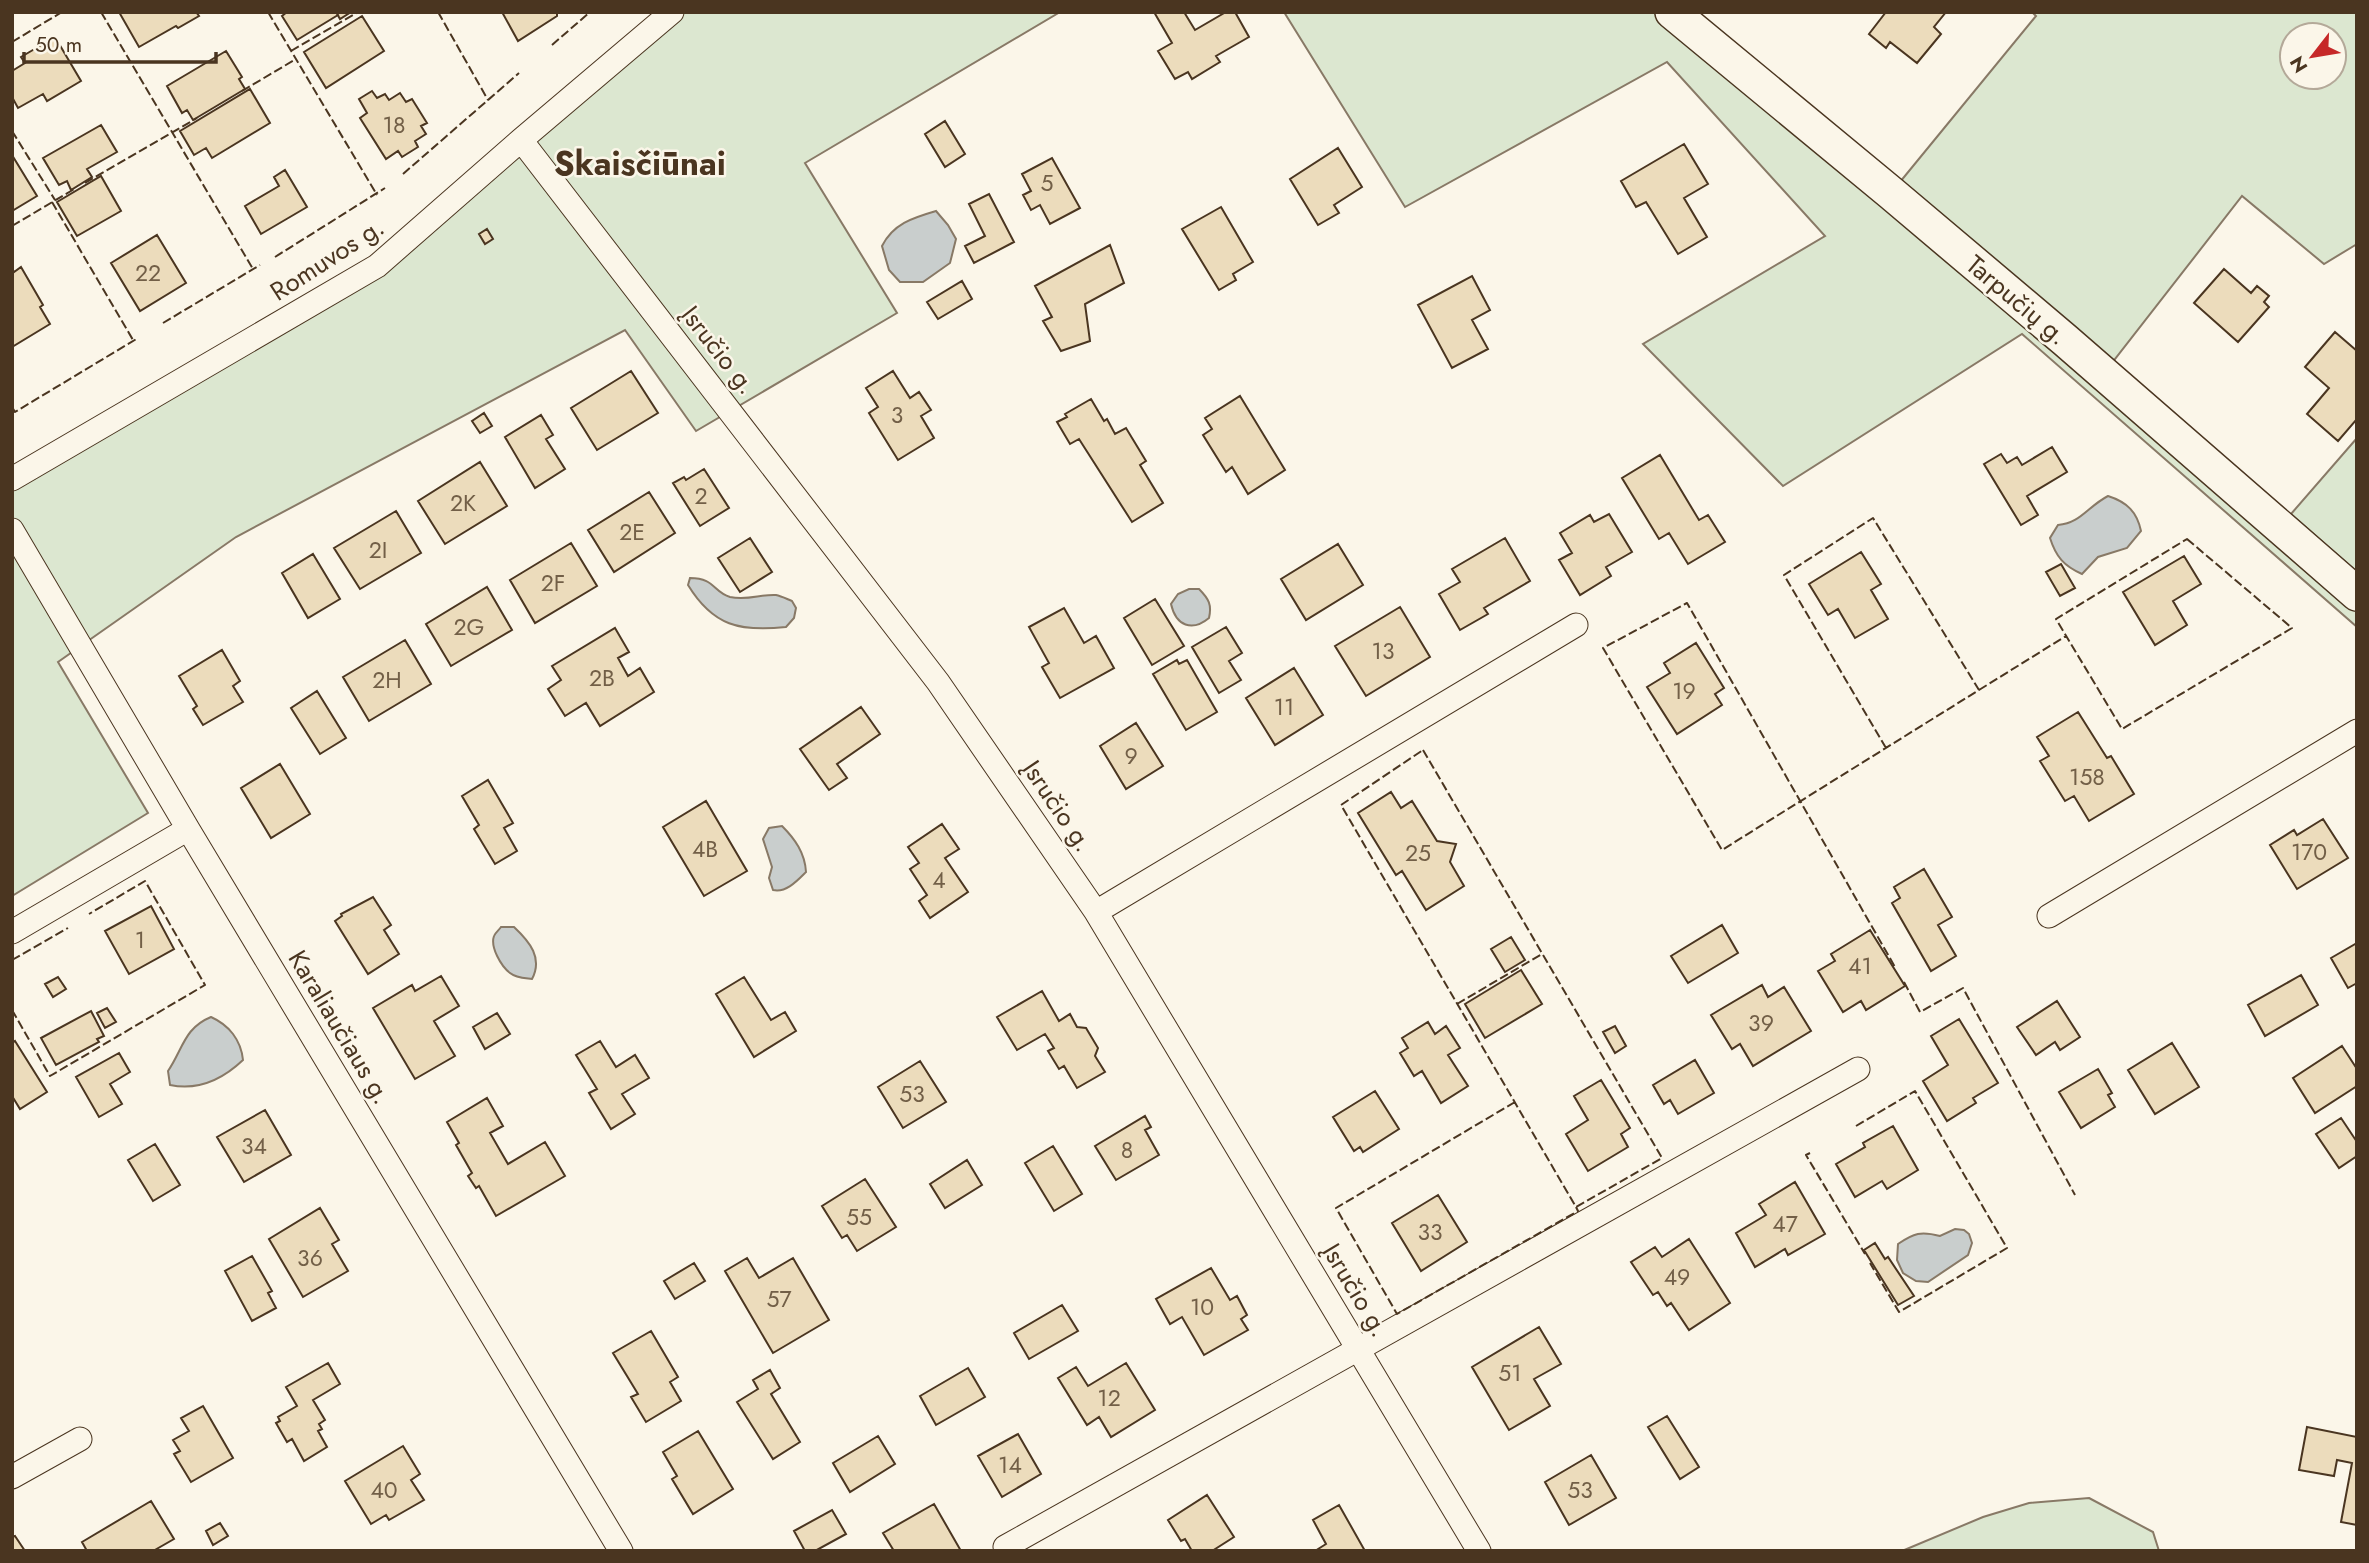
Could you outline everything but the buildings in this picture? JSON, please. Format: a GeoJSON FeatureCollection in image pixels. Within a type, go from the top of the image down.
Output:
{"type":"FeatureCollection","features":[{"type":"Feature","properties":{"kind":"main road","name":"Tarpučių g."},"geometry":{"type":"LineString","coordinates":[[1672,12],[1891,193],[2357,594]]}},
{"type":"Feature","properties":{"kind":"street","name":"Romuvos g."},"geometry":{"type":"LineString","coordinates":[[12,479],[377,266],[521,139],[672,12]]}},
{"type":"Feature","properties":{"kind":"street","name":"Įsručio g."},"geometry":{"type":"LineString","coordinates":[[521,139],[939,682],[1096,912],[1479,1551]]}},
{"type":"Feature","properties":{"kind":"street","name":"Karaliaučiaus g."},"geometry":{"type":"LineString","coordinates":[[12,530],[621,1551]]}},
{"type":"Feature","properties":{"kind":"street"},"geometry":{"type":"LineString","coordinates":[[1096,912],[1576,625]]}},
{"type":"Feature","properties":{"kind":"street"},"geometry":{"type":"LineString","coordinates":[[2049,916],[2357,731]]}},
{"type":"Feature","properties":{"kind":"street"},"geometry":{"type":"LineString","coordinates":[[12,932],[188,829]]}},
{"type":"Feature","properties":{"kind":"street"},"geometry":{"type":"LineString","coordinates":[[1005,1547],[1858,1069]]}},
{"type":"Feature","properties":{"kind":"street"},"geometry":{"type":"LineString","coordinates":[[12,1478],[79,1439]]}},
{"type":"Feature","properties":{"kind":"green space"},"geometry":{"type":"Polygon","coordinates":[[[672,12],[1060,12],[805,163],[897,313],[696,431],[625,330],[236,537],[58,662],[148,813],[12,896],[12,479],[377,266],[672,12]]]}},
{"type":"Feature","properties":{"kind":"green space"},"geometry":{"type":"Polygon","coordinates":[[[1284,12],[1672,12],[1891,193],[2036,16],[2032,12],[2357,12],[2357,244],[2324,264],[2242,196],[2112,363],[2357,594],[2357,627],[2022,334],[1783,486],[1643,344],[1825,236],[1667,62],[1405,207],[1284,12]]]}},
{"type":"Feature","properties":{"kind":"green space"},"geometry":{"type":"Polygon","coordinates":[[[2357,438],[2357,572],[2291,514],[2357,438]]]}},
{"type":"Feature","properties":{"kind":"green space"},"geometry":{"type":"Polygon","coordinates":[[[2089,1498],[2153,1532],[2159,1551],[1902,1551],[1983,1517],[2029,1503],[2089,1498]]]}},
{"type":"Feature","properties":{"kind":"shaded area"},"geometry":{"type":"Polygon","coordinates":[[[936,211],[956,239],[950,263],[923,282],[900,282],[889,270],[882,246],[886,238],[911,219],[936,211]]]}},
{"type":"Feature","properties":{"kind":"shaded area"},"geometry":{"type":"Polygon","coordinates":[[[2108,496],[2121,501],[2130,509],[2137,518],[2141,531],[2127,548],[2098,557],[2082,574],[2061,560],[2050,538],[2058,525],[2073,521],[2108,496]]]}},
{"type":"Feature","properties":{"kind":"shaded area"},"geometry":{"type":"Polygon","coordinates":[[[690,578],[704,580],[730,597],[782,597],[792,601],[796,608],[794,618],[786,627],[755,628],[729,623],[707,610],[688,585],[690,578]]]}},
{"type":"Feature","properties":{"kind":"shaded area"},"geometry":{"type":"Polygon","coordinates":[[[1189,589],[1199,589],[1210,606],[1209,618],[1191,626],[1181,622],[1171,604],[1178,594],[1189,589]]]}},
{"type":"Feature","properties":{"kind":"shaded area"},"geometry":{"type":"Polygon","coordinates":[[[782,826],[798,847],[806,872],[787,888],[773,890],[769,878],[772,867],[763,839],[769,828],[782,826]]]}},
{"type":"Feature","properties":{"kind":"shaded area"},"geometry":{"type":"Polygon","coordinates":[[[501,927],[514,927],[530,945],[536,964],[532,979],[512,975],[500,961],[493,940],[501,927]]]}},
{"type":"Feature","properties":{"kind":"shaded area"},"geometry":{"type":"Polygon","coordinates":[[[211,1017],[233,1034],[240,1046],[243,1060],[210,1082],[191,1086],[170,1085],[168,1071],[189,1033],[211,1017]]]}},
{"type":"Feature","properties":{"kind":"shaded area"},"geometry":{"type":"Polygon","coordinates":[[[1955,1229],[1969,1234],[1972,1243],[1968,1255],[1928,1282],[1916,1281],[1903,1273],[1897,1260],[1898,1244],[1918,1234],[1940,1236],[1955,1229]]]}},
{"type":"Feature","properties":{"kind":"fence"},"geometry":{"type":"LineString","coordinates":[[12,42],[62,12]]}},
{"type":"Feature","properties":{"kind":"fence"},"geometry":{"type":"LineString","coordinates":[[101,12],[253,269]]}},
{"type":"Feature","properties":{"kind":"fence"},"geometry":{"type":"LineString","coordinates":[[268,12],[377,195]]}},
{"type":"Feature","properties":{"kind":"fence"},"geometry":{"type":"LineString","coordinates":[[291,51],[358,12]]}},
{"type":"Feature","properties":{"kind":"fence"},"geometry":{"type":"LineString","coordinates":[[438,12],[488,100]]}},
{"type":"Feature","properties":{"kind":"fence"},"geometry":{"type":"LineString","coordinates":[[552,45],[590,12]]}},
{"type":"Feature","properties":{"kind":"fence"},"geometry":{"type":"LineString","coordinates":[[242,91],[296,59]]}},
{"type":"Feature","properties":{"kind":"fence"},"geometry":{"type":"LineString","coordinates":[[403,174],[519,73]]}},
{"type":"Feature","properties":{"kind":"fence"},"geometry":{"type":"LineString","coordinates":[[85,183],[197,118]]}},
{"type":"Feature","properties":{"kind":"fence"},"geometry":{"type":"LineString","coordinates":[[12,131],[55,200]]}},
{"type":"Feature","properties":{"kind":"fence"},"geometry":{"type":"LineString","coordinates":[[12,226],[76,188]]}},
{"type":"Feature","properties":{"kind":"fence"},"geometry":{"type":"LineString","coordinates":[[275,257],[385,188]]}},
{"type":"Feature","properties":{"kind":"fence"},"geometry":{"type":"LineString","coordinates":[[52,202],[133,340]]}},
{"type":"Feature","properties":{"kind":"fence"},"geometry":{"type":"LineString","coordinates":[[163,323],[260,265]]}},
{"type":"Feature","properties":{"kind":"fence"},"geometry":{"type":"LineString","coordinates":[[12,407],[15,412],[138,338]]}},
{"type":"Feature","properties":{"kind":"fence"},"geometry":{"type":"LineString","coordinates":[[1886,748],[1784,575],[1873,518],[1979,690],[1722,850],[1603,648],[1687,603],[1895,967]]}},
{"type":"Feature","properties":{"kind":"fence"},"geometry":{"type":"LineString","coordinates":[[2187,539],[2292,628],[2122,729],[2056,619],[2187,539]]}},
{"type":"Feature","properties":{"kind":"fence"},"geometry":{"type":"LineString","coordinates":[[1979,690],[2066,636]]}},
{"type":"Feature","properties":{"kind":"fence"},"geometry":{"type":"LineString","coordinates":[[1423,750],[1662,1158],[1576,1207],[1341,805],[1423,750]]}},
{"type":"Feature","properties":{"kind":"fence"},"geometry":{"type":"LineString","coordinates":[[12,1010],[50,1076],[205,985],[145,881],[89,914]]}},
{"type":"Feature","properties":{"kind":"fence"},"geometry":{"type":"LineString","coordinates":[[12,960],[68,928]]}},
{"type":"Feature","properties":{"kind":"fence"},"geometry":{"type":"LineString","coordinates":[[1457,1004],[1542,954]]}},
{"type":"Feature","properties":{"kind":"fence"},"geometry":{"type":"LineString","coordinates":[[1904,982],[1920,1012],[1963,988],[2075,1195]]}},
{"type":"Feature","properties":{"kind":"fence"},"geometry":{"type":"LineString","coordinates":[[1856,1126],[1915,1091],[2007,1248],[1899,1312],[1870,1263]]}},
{"type":"Feature","properties":{"kind":"fence"},"geometry":{"type":"LineString","coordinates":[[1515,1102],[1336,1208],[1397,1314],[1578,1211],[1576,1207]]}},
{"type":"Feature","properties":{"kind":"fence"},"geometry":{"type":"LineString","coordinates":[[1810,1153],[1806,1155],[1865,1254]]}},
{"type":"Feature","properties":{"kind":"district","name":"Skaisčiūnai"},"geometry":{"type":"Point","coordinates":[640,163]}}]}
